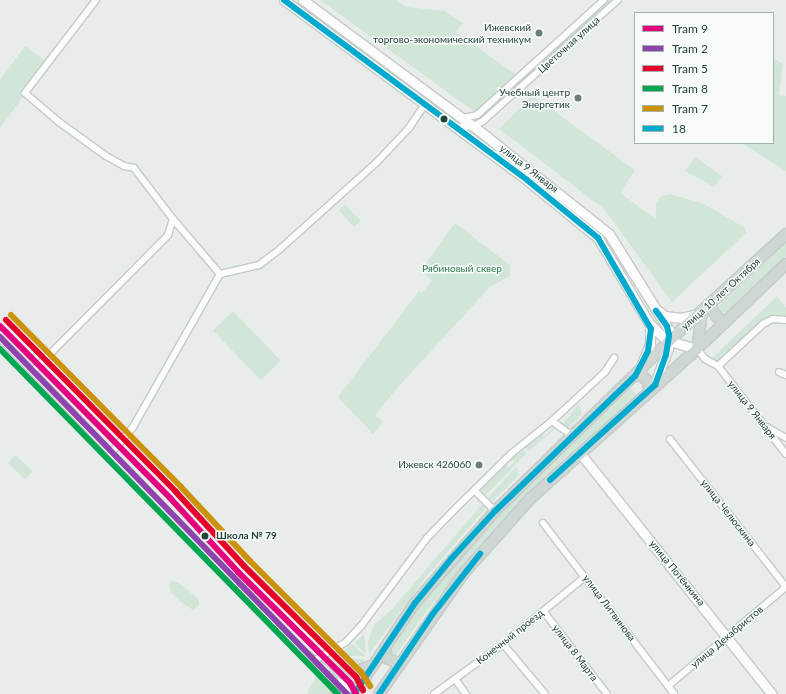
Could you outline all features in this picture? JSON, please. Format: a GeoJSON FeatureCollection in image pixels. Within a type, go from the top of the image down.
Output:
{"type":"FeatureCollection","features":[{"type":"Feature","properties":{"kind":"main road","name":"улица 9 Января"},"geometry":{"type":"LineString","coordinates":[[284,0],[477,142],[598,238],[648,321],[651,329],[650,344],[635,376]]}},
{"type":"Feature","properties":{"kind":"main road","name":"улица 9 Января"},"geometry":{"type":"LineString","coordinates":[[303,0],[474,126],[600,225],[625,257],[654,309],[667,326],[669,341],[662,369],[650,392]]}},
{"type":"Feature","properties":{"kind":"main road","name":"улица 10 лет Октября"},"geometry":{"type":"LineString","coordinates":[[354,694],[415,603],[494,511],[635,376],[669,341],[786,234]]}},
{"type":"Feature","properties":{"kind":"main road"},"geometry":{"type":"LineString","coordinates":[[379,694],[399,663],[464,573],[530,499],[697,349],[786,264]]}},
{"type":"Feature","properties":{"kind":"main road"},"geometry":{"type":"LineString","coordinates":[[710,305],[716,316],[725,323]]}},
{"type":"Feature","properties":{"kind":"main road"},"geometry":{"type":"LineString","coordinates":[[654,309],[666,316],[681,318],[702,312],[697,349]]}},
{"type":"Feature","properties":{"kind":"main road"},"geometry":{"type":"LineString","coordinates":[[648,321],[669,341],[697,349]]}},
{"type":"Feature","properties":{"kind":"main road"},"geometry":{"type":"LineString","coordinates":[[635,376],[642,376],[647,380],[650,386],[650,392]]}},
{"type":"Feature","properties":{"kind":"main road","name":"улица Потёмкина"},"geometry":{"type":"LineString","coordinates":[[580,453],[728,636],[772,694]]}},
{"type":"Feature","properties":{"kind":"main road"},"geometry":{"type":"LineString","coordinates":[[386,647],[385,655],[388,659],[399,663]]}},
{"type":"Feature","properties":{"kind":"main road"},"geometry":{"type":"LineString","coordinates":[[338,694],[331,674],[352,673],[372,665]]}},
{"type":"Feature","properties":{"kind":"street"},"geometry":{"type":"LineString","coordinates":[[96,0],[25,93],[59,122],[106,156],[124,166],[134,168],[173,220],[220,274]]}},
{"type":"Feature","properties":{"kind":"street","name":"Цветочная улица"},"geometry":{"type":"LineString","coordinates":[[477,115],[604,0]]}},
{"type":"Feature","properties":{"kind":"street","name":"Цветочная улица"},"geometry":{"type":"LineString","coordinates":[[474,126],[483,121],[554,59],[618,0]]}},
{"type":"Feature","properties":{"kind":"street"},"geometry":{"type":"LineString","coordinates":[[547,52],[554,59]]}},
{"type":"Feature","properties":{"kind":"street"},"geometry":{"type":"LineString","coordinates":[[112,452],[133,427],[220,274],[259,265],[280,249],[377,162],[408,128],[425,104]]}},
{"type":"Feature","properties":{"kind":"street"},"geometry":{"type":"LineString","coordinates":[[463,118],[477,115],[474,126],[477,142]]}},
{"type":"Feature","properties":{"kind":"street"},"geometry":{"type":"LineString","coordinates":[[483,121],[486,136]]}},
{"type":"Feature","properties":{"kind":"street"},"geometry":{"type":"LineString","coordinates":[[457,127],[474,126]]}},
{"type":"Feature","properties":{"kind":"street"},"geometry":{"type":"LineString","coordinates":[[33,371],[168,235],[173,220]]}},
{"type":"Feature","properties":{"kind":"street"},"geometry":{"type":"LineString","coordinates":[[718,366],[763,324],[774,319],[786,320]]}},
{"type":"Feature","properties":{"kind":"street"},"geometry":{"type":"LineString","coordinates":[[0,338],[301,649],[354,694]]}},
{"type":"Feature","properties":{"kind":"street","name":"улица 9 Января"},"geometry":{"type":"LineString","coordinates":[[697,349],[705,359],[718,366],[786,454]]}},
{"type":"Feature","properties":{"kind":"street"},"geometry":{"type":"LineString","coordinates":[[315,660],[346,642],[362,626],[427,538],[512,453],[552,422],[605,372],[614,358]]}},
{"type":"Feature","properties":{"kind":"street"},"geometry":{"type":"LineString","coordinates":[[779,372],[786,375]]}},
{"type":"Feature","properties":{"kind":"street"},"geometry":{"type":"LineString","coordinates":[[552,422],[571,436]]}},
{"type":"Feature","properties":{"kind":"street"},"geometry":{"type":"LineString","coordinates":[[762,424],[786,438]]}},
{"type":"Feature","properties":{"kind":"street","name":"улица Челюскина"},"geometry":{"type":"LineString","coordinates":[[670,439],[786,587]]}},
{"type":"Feature","properties":{"kind":"street"},"geometry":{"type":"LineString","coordinates":[[475,491],[494,511]]}},
{"type":"Feature","properties":{"kind":"street","name":"улица Литвинова"},"geometry":{"type":"LineString","coordinates":[[543,523],[674,694]]}},
{"type":"Feature","properties":{"kind":"street","name":"Конечный проезд"},"geometry":{"type":"LineString","coordinates":[[434,694],[503,644],[585,577]]}},
{"type":"Feature","properties":{"kind":"street","name":"улица Декабристов"},"geometry":{"type":"LineString","coordinates":[[668,686],[786,587]]}},
{"type":"Feature","properties":{"kind":"street","name":"улица 8 Марта"},"geometry":{"type":"LineString","coordinates":[[544,612],[607,694]]}},
{"type":"Feature","properties":{"kind":"street"},"geometry":{"type":"LineString","coordinates":[[503,644],[545,694]]}},
{"type":"Feature","properties":{"kind":"street"},"geometry":{"type":"LineString","coordinates":[[455,678],[466,694]]}},
{"type":"Feature","properties":{"kind":"green space"},"geometry":{"type":"Polygon","coordinates":[[[320,0],[397,0],[406,7],[445,11],[463,23],[456,32],[515,74],[475,112],[320,0]]]}},
{"type":"Feature","properties":{"kind":"green space"},"geometry":{"type":"Polygon","coordinates":[[[607,0],[616,0],[555,55],[551,51],[607,0]]]}},
{"type":"Feature","properties":{"kind":"green space"},"geometry":{"type":"Polygon","coordinates":[[[25,46],[48,63],[0,128],[0,80],[25,46]]]}},
{"type":"Feature","properties":{"kind":"green space"},"geometry":{"type":"Polygon","coordinates":[[[547,55],[550,59],[482,110],[479,106],[547,55]]]}},
{"type":"Feature","properties":{"kind":"green space"},"geometry":{"type":"Polygon","coordinates":[[[774,59],[783,64],[779,95],[786,96],[786,171],[743,144],[774,144],[774,59]]]}},
{"type":"Feature","properties":{"kind":"green space"},"geometry":{"type":"Polygon","coordinates":[[[532,95],[635,170],[620,193],[656,219],[656,203],[661,196],[670,194],[704,204],[745,228],[746,233],[672,302],[604,209],[499,129],[532,95]]]}},
{"type":"Feature","properties":{"kind":"green space"},"geometry":{"type":"Polygon","coordinates":[[[695,157],[722,176],[714,187],[685,171],[695,157]]]}},
{"type":"Feature","properties":{"kind":"green space"},"geometry":{"type":"Polygon","coordinates":[[[345,204],[361,221],[354,227],[338,210],[345,204]]]}},
{"type":"Feature","properties":{"kind":"green space","name":"Рябиновый сквер"},"geometry":{"type":"Polygon","coordinates":[[[455,223],[510,265],[510,276],[490,287],[399,386],[375,415],[383,422],[373,434],[338,397],[419,291],[422,293],[432,280],[420,271],[455,223]]]}},
{"type":"Feature","properties":{"kind":"green space"},"geometry":{"type":"Polygon","coordinates":[[[786,241],[786,256],[727,313],[720,311],[719,305],[786,241]]]}},
{"type":"Feature","properties":{"kind":"green space"},"geometry":{"type":"Polygon","coordinates":[[[777,296],[786,308],[786,317],[771,317],[721,362],[711,359],[777,296]]]}},
{"type":"Feature","properties":{"kind":"green space"},"geometry":{"type":"Polygon","coordinates":[[[233,311],[281,361],[261,380],[213,330],[233,311]]]}},
{"type":"Feature","properties":{"kind":"green space"},"geometry":{"type":"Polygon","coordinates":[[[630,388],[637,395],[523,500],[429,608],[394,658],[388,654],[420,605],[518,492],[630,388]]]}},
{"type":"Feature","properties":{"kind":"green space"},"geometry":{"type":"Polygon","coordinates":[[[579,403],[582,414],[569,427],[565,427],[563,424],[579,403]]]}},
{"type":"Feature","properties":{"kind":"green space"},"geometry":{"type":"Polygon","coordinates":[[[554,427],[556,428],[529,451],[525,448],[542,434],[544,437],[554,427]]]}},
{"type":"Feature","properties":{"kind":"green space"},"geometry":{"type":"Polygon","coordinates":[[[524,450],[526,454],[484,497],[478,490],[506,465],[509,467],[514,462],[512,459],[524,450]]]}},
{"type":"Feature","properties":{"kind":"green space"},"geometry":{"type":"Polygon","coordinates":[[[15,455],[33,471],[25,479],[8,463],[15,455]]]}},
{"type":"Feature","properties":{"kind":"green space"},"geometry":{"type":"Polygon","coordinates":[[[517,466],[518,476],[493,501],[489,501],[487,499],[517,466]]]}},
{"type":"Feature","properties":{"kind":"green space"},"geometry":{"type":"Polygon","coordinates":[[[483,503],[485,509],[426,577],[369,654],[368,642],[374,625],[393,608],[483,503]]]}},
{"type":"Feature","properties":{"kind":"green space"},"geometry":{"type":"Polygon","coordinates":[[[172,580],[182,585],[199,600],[199,605],[193,610],[182,603],[171,592],[169,586],[172,580]]]}},
{"type":"Feature","properties":{"kind":"green space"},"geometry":{"type":"Polygon","coordinates":[[[364,634],[366,655],[355,643],[364,634]]]}},
{"type":"Feature","properties":{"kind":"green space"},"geometry":{"type":"Polygon","coordinates":[[[352,644],[366,656],[336,656],[352,644]]]}},
{"type":"Feature","properties":{"kind":"green space"},"geometry":{"type":"Polygon","coordinates":[[[333,658],[365,659],[360,666],[341,672],[329,661],[333,658]]]}},
{"type":"Feature","properties":{"kind":"green space"},"geometry":{"type":"Polygon","coordinates":[[[319,669],[330,680],[333,694],[307,694],[319,669]]]}},
{"type":"Feature","properties":{"kind":"tram line","name":"7"},"geometry":{"type":"LineString","coordinates":[[11,315],[181,487],[250,561],[361,672],[370,686]]}},
{"type":"Feature","properties":{"kind":"tram line","name":"5"},"geometry":{"type":"LineString","coordinates":[[6,320],[176,492],[244,566],[356,677],[363,690]]}},
{"type":"Feature","properties":{"kind":"tram line","name":"9"},"geometry":{"type":"LineString","coordinates":[[0,326],[170,498],[238,572],[350,683],[356,694]]}},
{"type":"Feature","properties":{"kind":"tram line","name":"2"},"geometry":{"type":"LineString","coordinates":[[0,337],[347,694]]}},
{"type":"Feature","properties":{"kind":"tram line","name":"8"},"geometry":{"type":"LineString","coordinates":[[0,349],[338,694]]}},
{"type":"Feature","properties":{"kind":"transit line","name":"18"},"geometry":{"type":"LineString","coordinates":[[284,0],[527,180],[598,238],[651,329],[648,351],[635,376],[495,511],[452,558],[415,603],[354,694]]}},
{"type":"Feature","properties":{"kind":"transit line","name":"18"},"geometry":{"type":"LineString","coordinates":[[550,480],[655,385],[666,355],[669,335],[667,326],[656,311]]}},
{"type":"Feature","properties":{"kind":"transit line","name":"18"},"geometry":{"type":"LineString","coordinates":[[379,694],[432,615],[480,554]]}},
{"type":"Feature","properties":{"kind":"place","name":"Ижевский торгово-экономический техникум"},"geometry":{"type":"Point","coordinates":[539,33]}},
{"type":"Feature","properties":{"kind":"place","name":"Учебный центр Энергетик"},"geometry":{"type":"Point","coordinates":[578,98]}},
{"type":"Feature","properties":{"kind":"place","name":"Ижевск 426060"},"geometry":{"type":"Point","coordinates":[479,465]}},
{"type":"Feature","properties":{"kind":"place","name":"Школа № 79"},"geometry":{"type":"Point","coordinates":[205,536]}}]}
